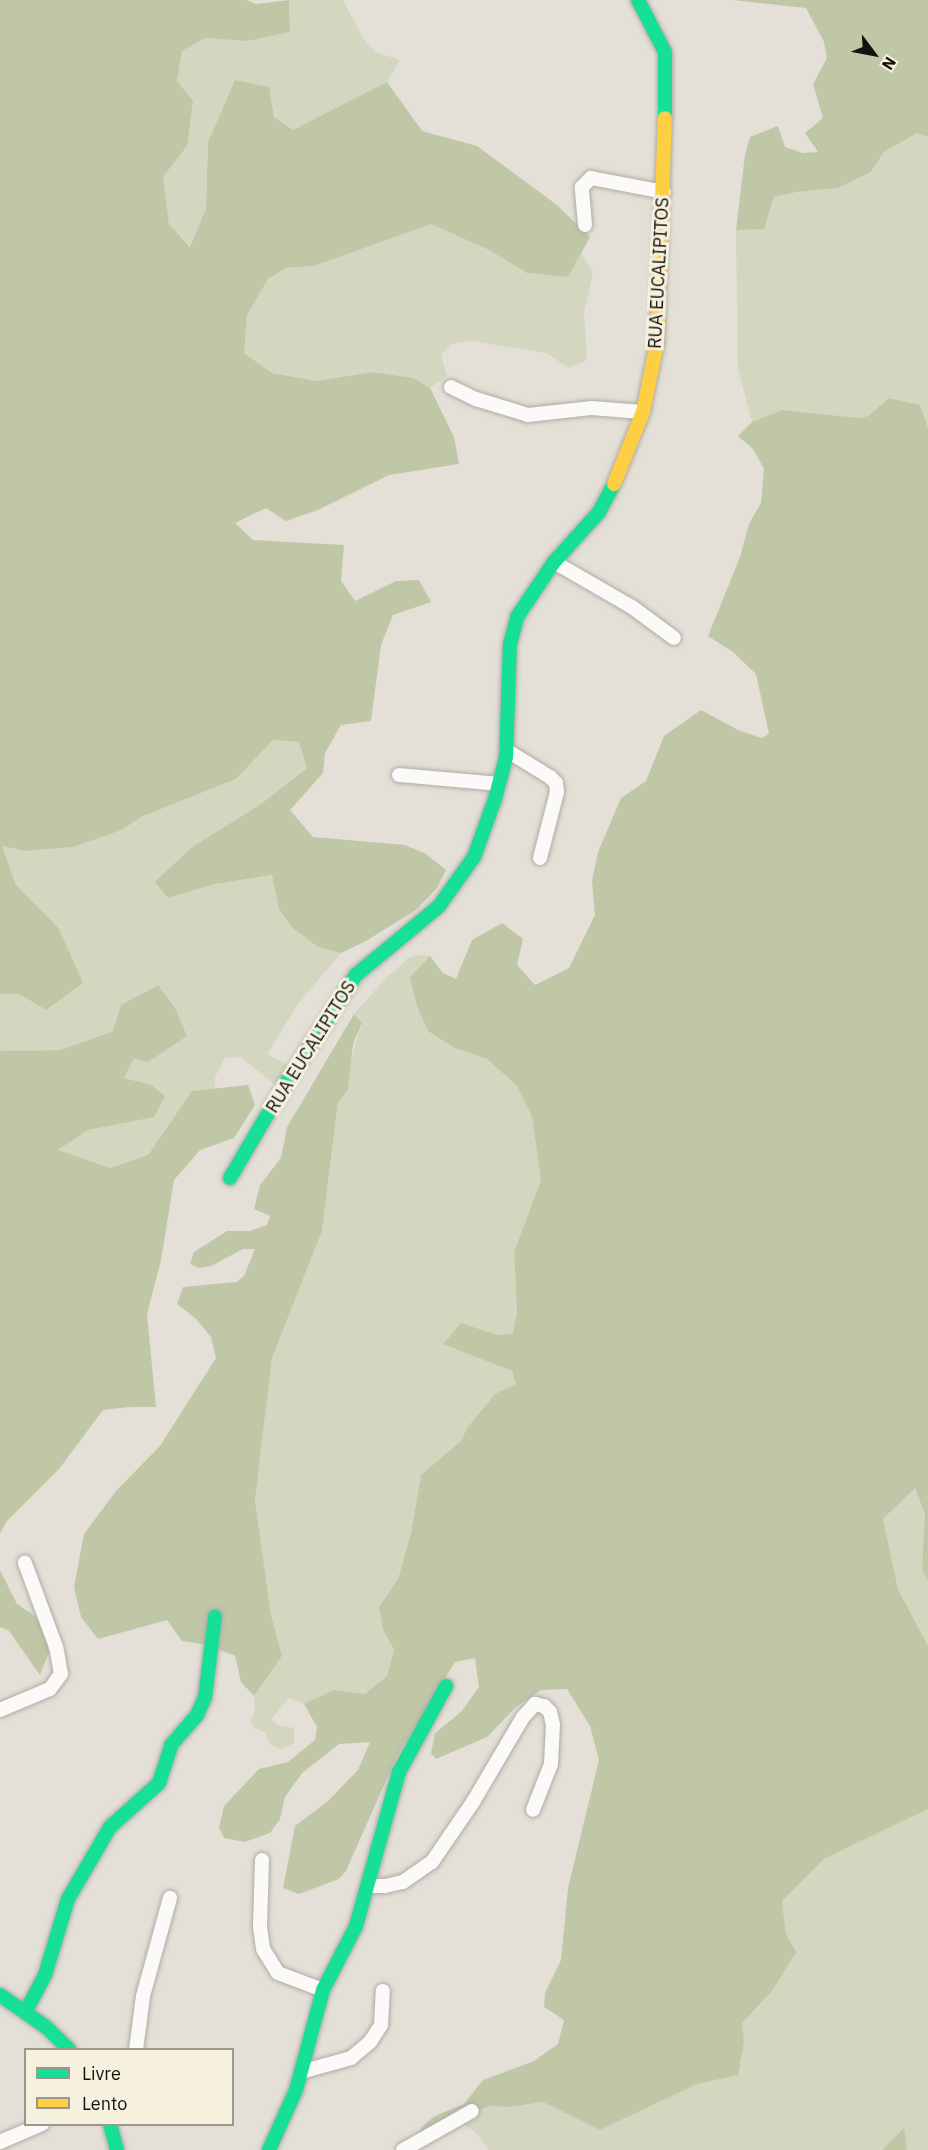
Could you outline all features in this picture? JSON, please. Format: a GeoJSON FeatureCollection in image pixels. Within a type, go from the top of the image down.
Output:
{"type":"FeatureCollection","features":[{"type":"Feature","properties":{"kind":"street","name":"RUA EUCALIPITOS"},"geometry":{"type":"LineString","coordinates":[[230,1179],[286,1083],[356,975],[439,906],[474,857],[499,784],[506,750],[513,635],[517,617],[554,562],[599,512],[613,488],[643,412],[657,343],[664,192],[665,52],[660,38],[638,0]]}},
{"type":"Feature","properties":{"kind":"street"},"geometry":{"type":"LineString","coordinates":[[585,225],[582,187],[591,178],[664,192]]}},
{"type":"Feature","properties":{"kind":"street"},"geometry":{"type":"LineString","coordinates":[[451,387],[476,399],[528,415],[591,408],[643,412]]}},
{"type":"Feature","properties":{"kind":"street"},"geometry":{"type":"LineString","coordinates":[[554,562],[632,607],[674,638]]}},
{"type":"Feature","properties":{"kind":"street"},"geometry":{"type":"LineString","coordinates":[[506,750],[556,783],[557,792],[540,858]]}},
{"type":"Feature","properties":{"kind":"street"},"geometry":{"type":"LineString","coordinates":[[399,775],[499,784]]}},
{"type":"Feature","properties":{"kind":"street"},"geometry":{"type":"LineString","coordinates":[[0,1710],[50,1689],[61,1674],[56,1647],[25,1563]]}},
{"type":"Feature","properties":{"kind":"street"},"geometry":{"type":"LineString","coordinates":[[26,2011],[45,1975],[68,1899],[110,1827],[159,1783],[171,1745],[197,1715],[205,1697],[215,1617]]}},
{"type":"Feature","properties":{"kind":"street"},"geometry":{"type":"LineString","coordinates":[[269,2150],[296,2090],[323,1989],[356,1926],[399,1772],[446,1686]]}},
{"type":"Feature","properties":{"kind":"street"},"geometry":{"type":"LineString","coordinates":[[369,1886],[385,1886],[403,1882],[432,1862],[473,1802],[523,1717],[535,1704],[544,1706],[550,1712],[553,1725],[551,1764],[533,1810]]}},
{"type":"Feature","properties":{"kind":"street"},"geometry":{"type":"LineString","coordinates":[[262,1860],[260,1927],[263,1949],[278,1973],[323,1989]]}},
{"type":"Feature","properties":{"kind":"street"},"geometry":{"type":"LineString","coordinates":[[136,2048],[143,1996],[170,1898]]}},
{"type":"Feature","properties":{"kind":"street"},"geometry":{"type":"LineString","coordinates":[[301,2072],[351,2058],[370,2042],[381,2025],[383,1991]]}},
{"type":"Feature","properties":{"kind":"street"},"geometry":{"type":"LineString","coordinates":[[0,1995],[26,2011],[69,2048]]}},
{"type":"Feature","properties":{"kind":"street"},"geometry":{"type":"LineString","coordinates":[[403,2150],[472,2111]]}},
{"type":"Feature","properties":{"kind":"street"},"geometry":{"type":"LineString","coordinates":[[0,2142],[37,2126]]}},
{"type":"Feature","properties":{"kind":"street"},"geometry":{"type":"LineString","coordinates":[[111,2126],[117,2150]]}},
{"type":"Feature","properties":{"kind":"green space"},"geometry":{"type":"Polygon","coordinates":[[[0,0],[246,0],[256,4],[289,0],[290,32],[248,41],[205,38],[182,51],[177,81],[193,101],[187,146],[163,177],[169,224],[190,247],[206,209],[208,142],[235,80],[269,87],[274,117],[293,130],[387,82],[422,131],[477,146],[557,205],[590,237],[568,277],[527,273],[489,250],[431,224],[314,266],[286,268],[268,279],[247,315],[244,353],[272,373],[316,381],[372,372],[413,378],[430,388],[454,437],[459,464],[389,475],[318,510],[286,521],[266,508],[235,523],[253,540],[344,545],[341,581],[355,601],[396,581],[419,580],[431,602],[393,615],[381,645],[371,721],[341,725],[325,753],[323,773],[290,810],[313,837],[405,845],[426,854],[446,870],[437,888],[416,910],[366,941],[341,953],[318,947],[293,928],[279,909],[272,875],[215,884],[168,898],[155,882],[192,847],[261,804],[307,768],[299,742],[273,740],[236,779],[141,817],[122,830],[73,847],[26,851],[2,846],[16,885],[58,927],[83,983],[46,1010],[19,994],[0,994],[0,0]]]}},
{"type":"Feature","properties":{"kind":"green space"},"geometry":{"type":"Polygon","coordinates":[[[289,0],[343,0],[363,38],[375,52],[400,60],[387,82],[293,131],[274,117],[208,142],[206,209],[191,247],[169,224],[163,177],[187,145],[177,81],[182,51],[205,38],[248,41],[290,32],[289,0]]]}},
{"type":"Feature","properties":{"kind":"green space"},"geometry":{"type":"Polygon","coordinates":[[[733,0],[928,0],[928,137],[917,133],[884,152],[871,172],[838,188],[774,197],[764,229],[736,230],[745,155],[750,137],[778,126],[785,147],[803,153],[818,152],[805,133],[823,118],[813,84],[827,58],[824,42],[806,8],[733,0]]]}},
{"type":"Feature","properties":{"kind":"green space"},"geometry":{"type":"Polygon","coordinates":[[[917,133],[928,137],[928,428],[920,405],[889,398],[868,416],[860,418],[782,410],[752,422],[738,369],[736,230],[764,228],[774,197],[838,188],[871,172],[884,152],[917,133]]]}},
{"type":"Feature","properties":{"kind":"green space"},"geometry":{"type":"Polygon","coordinates":[[[431,224],[489,250],[527,273],[568,277],[581,253],[593,273],[584,313],[587,360],[569,368],[546,353],[471,341],[451,344],[441,355],[447,376],[430,388],[413,378],[372,372],[316,381],[272,373],[244,353],[246,315],[268,279],[286,268],[314,266],[431,224]]]}},
{"type":"Feature","properties":{"kind":"green space"},"geometry":{"type":"Polygon","coordinates":[[[889,398],[920,405],[928,428],[928,1581],[922,1569],[925,1514],[915,1488],[883,1519],[898,1589],[928,1646],[928,1809],[824,1859],[782,1901],[786,1934],[796,1952],[772,1991],[742,2023],[744,2041],[738,2075],[697,2084],[600,2130],[543,2102],[510,2107],[490,2106],[432,2131],[419,2132],[435,2116],[464,2104],[483,2080],[534,2061],[558,2044],[564,2020],[544,2007],[545,1993],[561,1960],[568,1888],[599,1760],[590,1726],[567,1689],[541,1690],[516,1707],[487,1737],[436,1759],[431,1753],[435,1733],[461,1712],[479,1687],[475,1658],[455,1662],[396,1758],[346,1871],[339,1879],[299,1894],[283,1888],[295,1826],[327,1802],[358,1770],[370,1742],[339,1744],[302,1773],[285,1797],[280,1819],[270,1833],[245,1842],[224,1838],[219,1828],[224,1806],[259,1769],[288,1762],[315,1740],[317,1727],[304,1704],[333,1690],[365,1694],[387,1676],[394,1650],[383,1630],[379,1607],[398,1579],[411,1533],[421,1475],[461,1441],[467,1428],[495,1394],[516,1384],[512,1371],[443,1344],[461,1323],[498,1335],[513,1333],[517,1312],[514,1252],[541,1180],[532,1117],[516,1085],[487,1059],[455,1048],[428,1031],[417,1006],[410,977],[430,956],[443,973],[456,979],[472,940],[502,923],[523,939],[517,965],[535,985],[569,968],[595,915],[592,881],[598,852],[621,798],[646,781],[664,736],[701,710],[738,730],[761,738],[769,734],[756,674],[733,652],[708,636],[740,557],[749,524],[761,503],[764,469],[753,449],[738,436],[752,422],[782,410],[860,418],[868,416],[889,398]]]}},
{"type":"Feature","properties":{"kind":"green space"},"geometry":{"type":"Polygon","coordinates":[[[273,740],[300,742],[307,768],[261,804],[192,847],[169,898],[215,884],[272,875],[279,909],[318,947],[341,953],[298,1004],[267,1054],[301,1072],[276,1086],[241,1057],[225,1058],[215,1077],[215,1089],[192,1091],[148,1155],[110,1168],[57,1150],[88,1130],[154,1116],[151,1085],[124,1079],[158,985],[121,1005],[114,1030],[60,1050],[0,1051],[0,994],[19,994],[46,1010],[59,927],[16,885],[2,846],[26,851],[73,847],[122,830],[141,817],[236,779],[273,740]]]}},
{"type":"Feature","properties":{"kind":"green space"},"geometry":{"type":"Polygon","coordinates":[[[430,956],[410,977],[455,1048],[487,1059],[516,1085],[532,1117],[541,1180],[514,1252],[517,1312],[513,1333],[498,1335],[461,1323],[443,1344],[512,1371],[516,1385],[467,1428],[461,1441],[421,1475],[411,1533],[398,1579],[379,1607],[383,1630],[394,1650],[387,1676],[366,1694],[333,1690],[304,1704],[289,1698],[271,1719],[277,1725],[294,1728],[294,1743],[281,1750],[268,1742],[266,1733],[255,1728],[251,1722],[255,1710],[254,1696],[282,1656],[271,1615],[255,1500],[272,1358],[322,1231],[338,1102],[362,1023],[354,1014],[386,978],[410,957],[430,956]]]}},
{"type":"Feature","properties":{"kind":"green space"},"geometry":{"type":"Polygon","coordinates":[[[158,985],[175,1008],[187,1036],[148,1062],[134,1058],[124,1078],[151,1085],[165,1096],[154,1117],[88,1130],[58,1150],[110,1168],[148,1155],[192,1091],[248,1085],[255,1105],[234,1138],[200,1150],[174,1180],[161,1260],[147,1314],[156,1407],[103,1410],[59,1469],[6,1522],[0,1534],[0,1051],[60,1050],[113,1031],[121,1005],[158,985]]]}},
{"type":"Feature","properties":{"kind":"green space"},"geometry":{"type":"Polygon","coordinates":[[[354,1014],[362,1023],[353,1044],[348,1090],[338,1102],[322,1231],[272,1358],[255,1500],[271,1615],[282,1656],[254,1696],[241,1682],[235,1656],[208,1645],[182,1641],[167,1620],[98,1639],[81,1617],[74,1587],[84,1534],[116,1491],[160,1446],[216,1358],[211,1337],[195,1318],[177,1304],[183,1287],[237,1282],[244,1276],[255,1249],[243,1249],[211,1266],[199,1268],[190,1264],[194,1252],[227,1231],[250,1231],[267,1225],[270,1216],[254,1209],[260,1185],[281,1158],[287,1127],[354,1014]]]}},
{"type":"Feature","properties":{"kind":"green space"},"geometry":{"type":"Polygon","coordinates":[[[915,1488],[925,1514],[922,1569],[928,1581],[928,1646],[898,1589],[883,1519],[915,1488]]]}},
{"type":"Feature","properties":{"kind":"green space"},"geometry":{"type":"Polygon","coordinates":[[[0,1570],[17,1604],[41,1620],[49,1652],[40,1675],[9,1631],[0,1627],[0,1570]]]}},
{"type":"Feature","properties":{"kind":"green space"},"geometry":{"type":"Polygon","coordinates":[[[928,1809],[928,2150],[907,2150],[903,2127],[882,2150],[489,2150],[475,2132],[456,2120],[490,2106],[510,2107],[543,2102],[600,2130],[697,2084],[737,2075],[744,2041],[742,2023],[772,1991],[786,1934],[782,1901],[824,1859],[928,1809]]]}},
{"type":"Feature","properties":{"kind":"green space"},"geometry":{"type":"Polygon","coordinates":[[[904,2127],[907,2150],[882,2150],[904,2127]]]}},
{"type":"Feature","properties":{"kind":"traffic: fast"},"geometry":{"type":"LineString","coordinates":[[638,0],[665,52],[665,118]]}},
{"type":"Feature","properties":{"kind":"traffic: fast"},"geometry":{"type":"LineString","coordinates":[[230,1178],[286,1083],[356,975],[439,906],[474,857],[495,799],[506,757],[510,644],[517,617],[554,562],[599,512],[614,484]]}},
{"type":"Feature","properties":{"kind":"traffic: fast"},"geometry":{"type":"LineString","coordinates":[[26,2011],[45,1975],[68,1899],[110,1827],[159,1783],[171,1745],[197,1715],[205,1697],[215,1617]]}},
{"type":"Feature","properties":{"kind":"traffic: fast"},"geometry":{"type":"LineString","coordinates":[[269,2150],[296,2090],[323,1990],[356,1926],[399,1772],[446,1686]]}},
{"type":"Feature","properties":{"kind":"traffic: fast"},"geometry":{"type":"LineString","coordinates":[[0,1995],[46,2027],[68,2048]]}},
{"type":"Feature","properties":{"kind":"traffic: fast"},"geometry":{"type":"LineString","coordinates":[[111,2126],[117,2150]]}},
{"type":"Feature","properties":{"kind":"traffic: slow"},"geometry":{"type":"LineString","coordinates":[[614,484],[643,412],[657,343],[665,118]]}}]}
